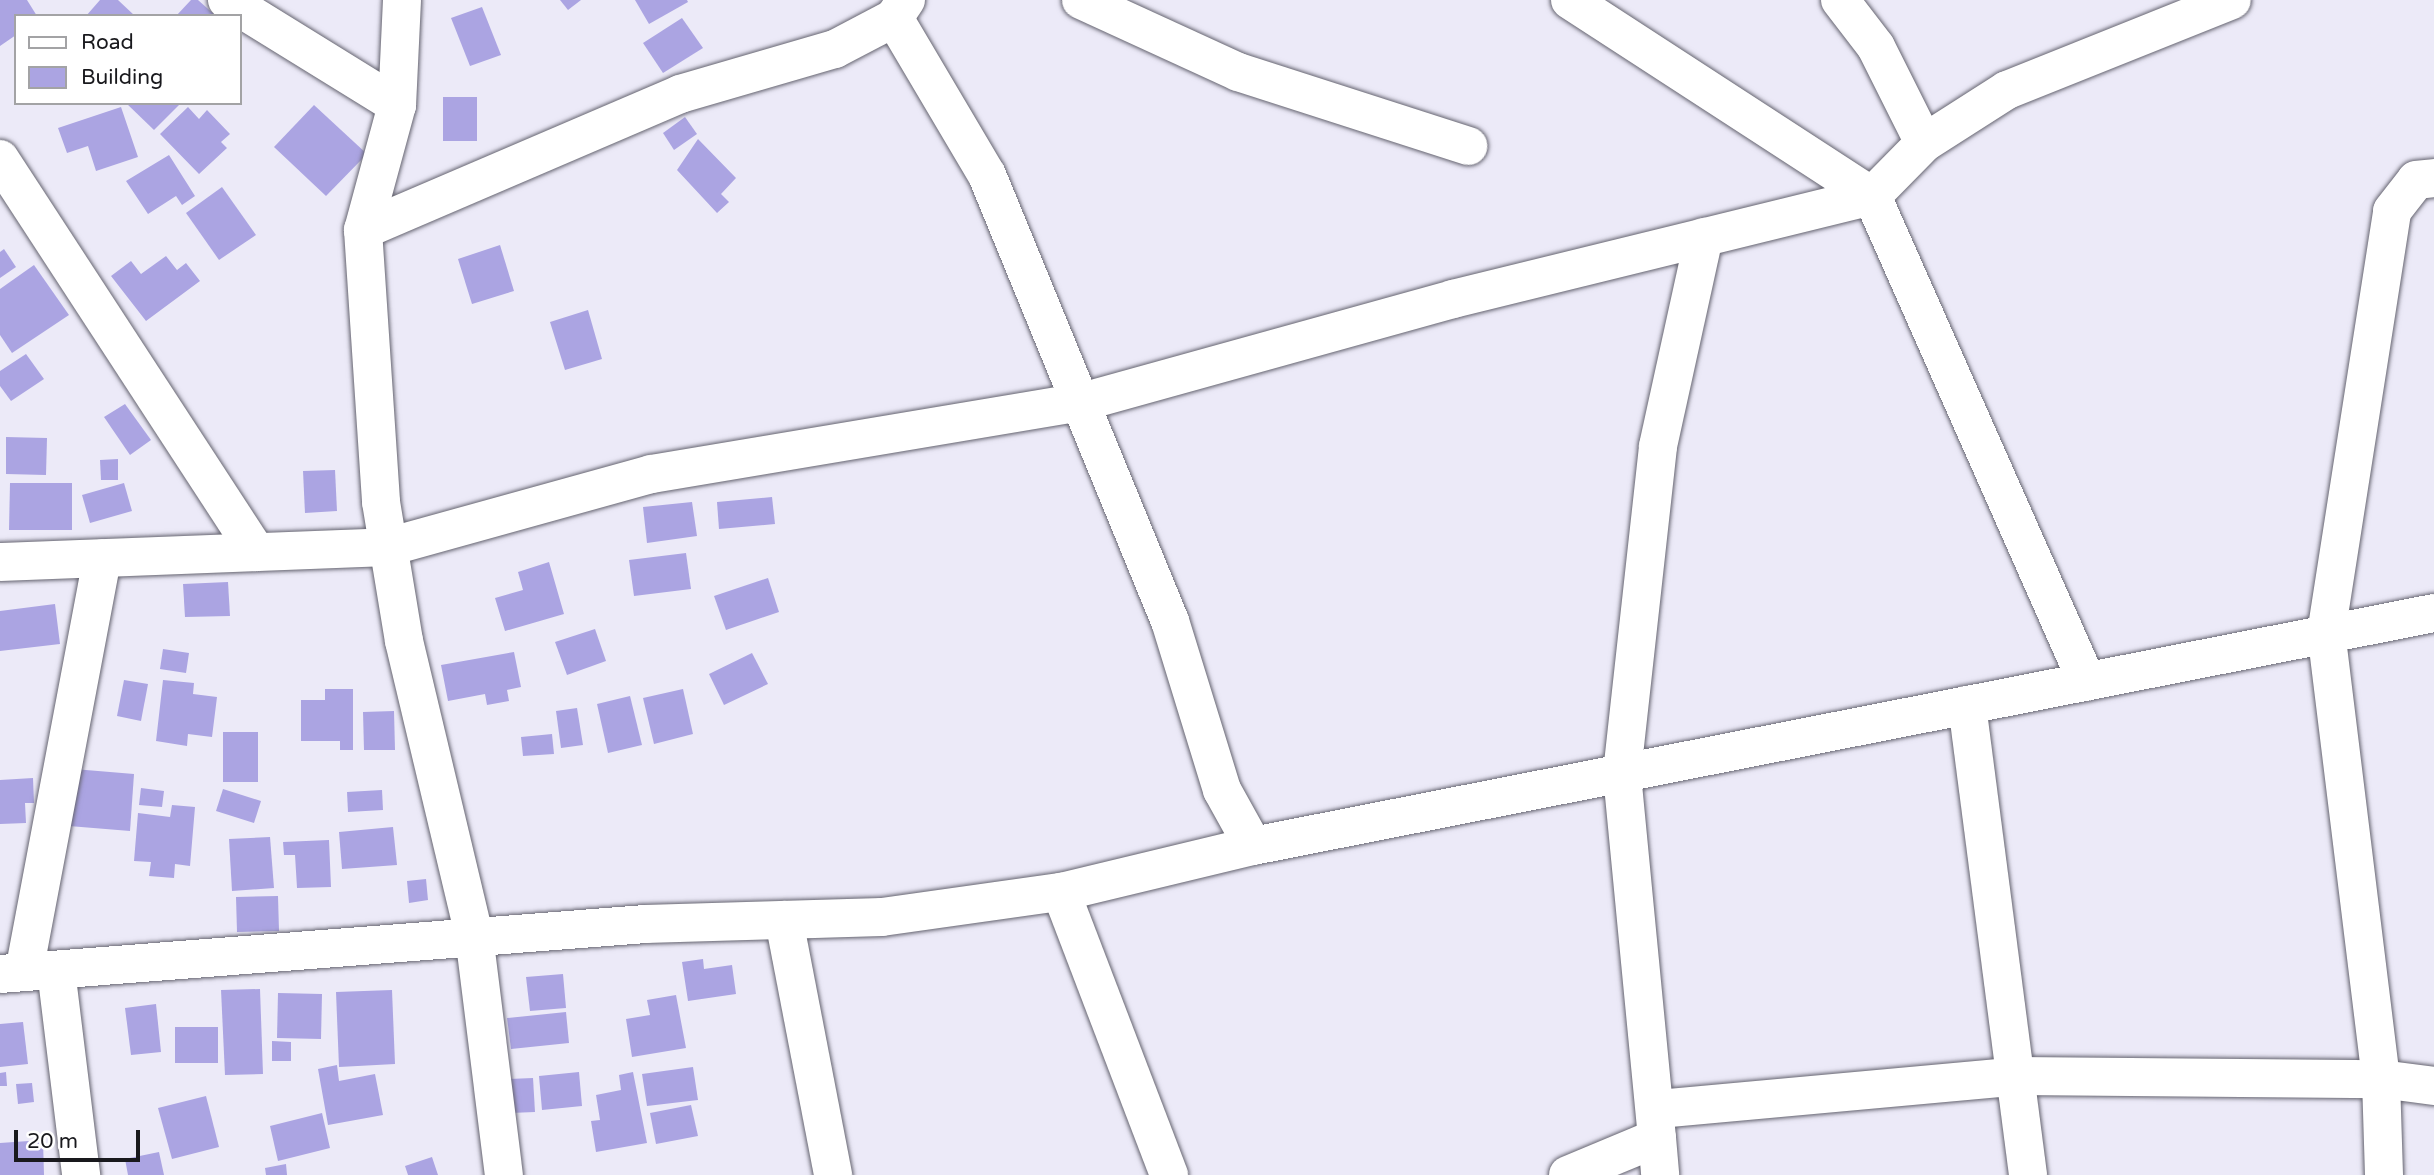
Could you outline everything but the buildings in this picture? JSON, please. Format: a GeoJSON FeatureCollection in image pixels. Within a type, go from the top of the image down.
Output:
{"type":"FeatureCollection","features":[{"type":"Feature","properties":{"kind":"street"},"geometry":{"type":"LineString","coordinates":[[227,0],[397,105]]}},
{"type":"Feature","properties":{"kind":"street"},"geometry":{"type":"LineString","coordinates":[[402,0],[397,105],[363,230],[388,547],[404,641],[474,935],[504,1175]]}},
{"type":"Feature","properties":{"kind":"street"},"geometry":{"type":"LineString","coordinates":[[1082,0],[1238,72],[1468,146]]}},
{"type":"Feature","properties":{"kind":"street"},"geometry":{"type":"LineString","coordinates":[[1570,0],[1872,196],[2087,682]]}},
{"type":"Feature","properties":{"kind":"street"},"geometry":{"type":"LineString","coordinates":[[1840,0],[1876,47],[1924,143]]}},
{"type":"Feature","properties":{"kind":"street"},"geometry":{"type":"LineString","coordinates":[[0,562],[388,547],[652,474],[1082,402],[1704,237],[1872,196],[1924,143],[2007,90],[2232,0]]}},
{"type":"Feature","properties":{"kind":"street"},"geometry":{"type":"LineString","coordinates":[[363,230],[680,93],[835,49],[900,9],[986,175],[1082,402],[1170,621],[1222,790],[1253,846]]}},
{"type":"Feature","properties":{"kind":"street"},"geometry":{"type":"LineString","coordinates":[[0,159],[256,552]]}},
{"type":"Feature","properties":{"kind":"street"},"geometry":{"type":"LineString","coordinates":[[2384,1175],[2381,1079],[2326,634],[2392,211],[2416,180],[2434,178]]}},
{"type":"Feature","properties":{"kind":"street"},"geometry":{"type":"LineString","coordinates":[[1660,1175],[1658,1123],[1622,773],[1658,446],[1704,237]]}},
{"type":"Feature","properties":{"kind":"street"},"geometry":{"type":"LineString","coordinates":[[81,1175],[27,972],[102,558]]}},
{"type":"Feature","properties":{"kind":"street"},"geometry":{"type":"LineString","coordinates":[[27,972],[474,935],[882,917],[1061,892],[1253,846],[2434,613]]}},
{"type":"Feature","properties":{"kind":"street"},"geometry":{"type":"LineString","coordinates":[[1967,705],[2018,1076],[2028,1175]]}},
{"type":"Feature","properties":{"kind":"street"},"geometry":{"type":"LineString","coordinates":[[1061,892],[1169,1175]]}},
{"type":"Feature","properties":{"kind":"street"},"geometry":{"type":"LineString","coordinates":[[784,920],[833,1175]]}},
{"type":"Feature","properties":{"kind":"street"},"geometry":{"type":"LineString","coordinates":[[1568,1175],[1658,1123],[2018,1076],[2381,1079],[2434,1086]]}}]}
